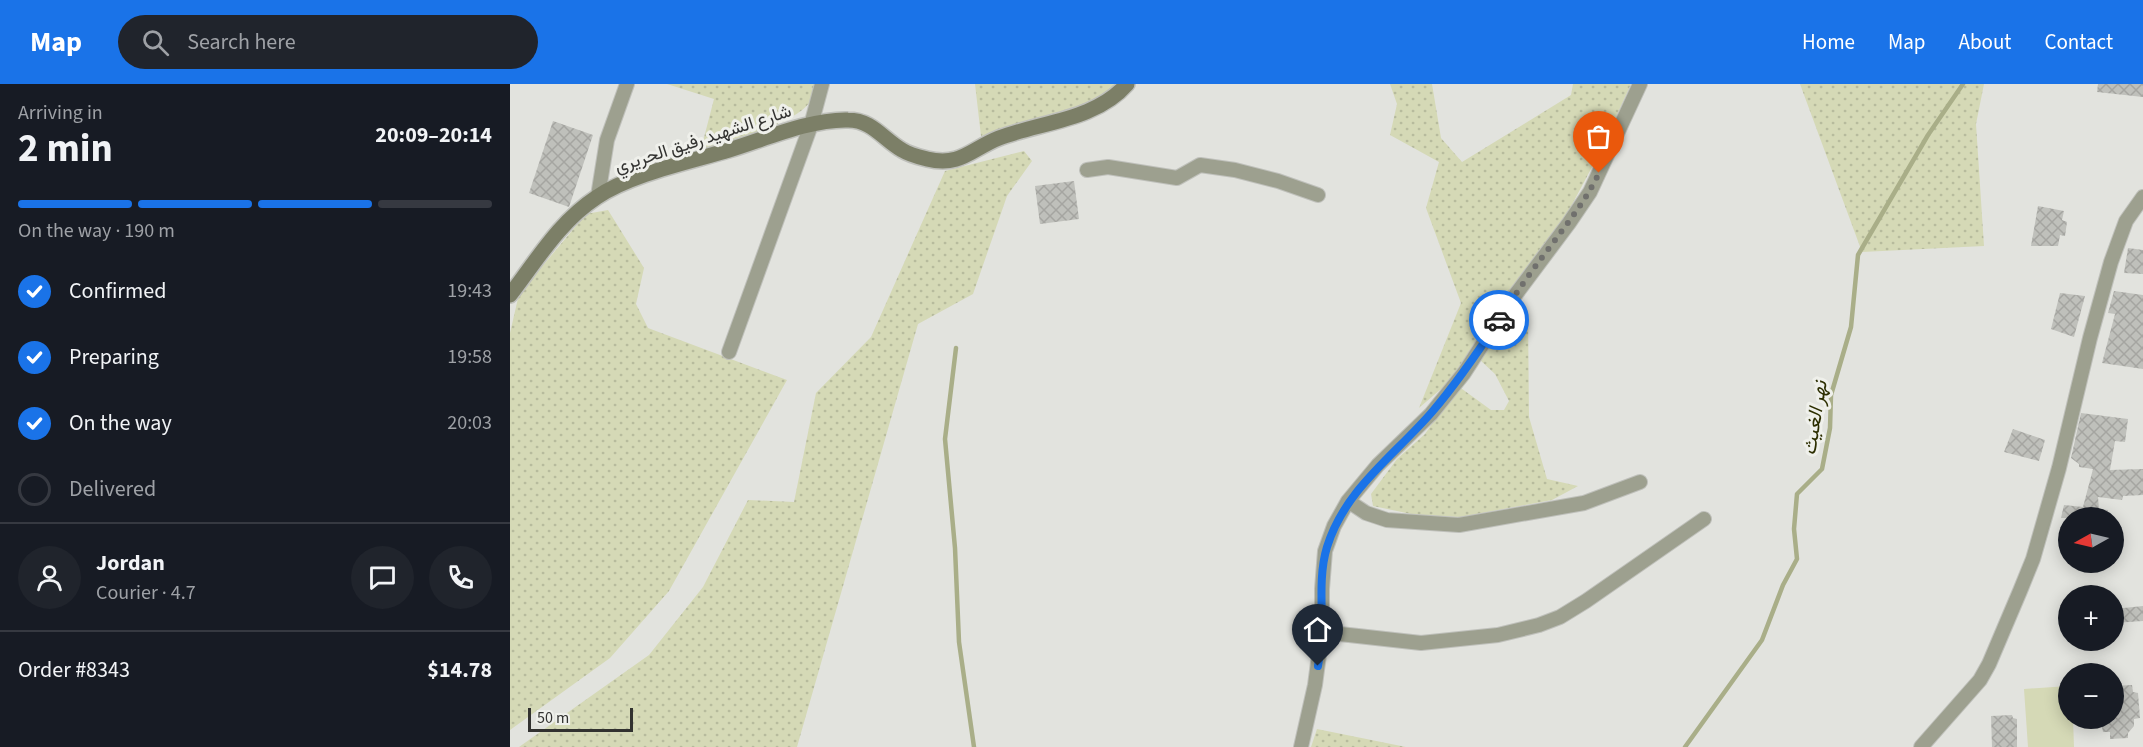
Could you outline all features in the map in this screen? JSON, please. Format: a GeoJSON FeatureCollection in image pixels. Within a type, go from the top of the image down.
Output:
{"type":"FeatureCollection","features":[{"type":"Feature","properties":{"kind":"street"},"geometry":{"type":"LineString","coordinates":[[598,196],[607,140],[627,84]]}},
{"type":"Feature","properties":{"kind":"street"},"geometry":{"type":"LineString","coordinates":[[729,352],[811,125],[822,84]]}},
{"type":"Feature","properties":{"kind":"street","name":"شارع الشهيد رفيق الحريري"},"geometry":{"type":"LineString","coordinates":[[510,295],[554,235],[570,219],[598,196],[633,180],[811,125],[846,120],[858,121],[874,127],[901,150],[908,153],[930,160],[947,161],[971,154],[999,139],[1051,124],[1108,101],[1127,84]]}},
{"type":"Feature","properties":{"kind":"street"},"geometry":{"type":"LineString","coordinates":[[1301,747],[1315,685],[1322,632],[1325,551],[1334,526],[1348,501],[1378,465],[1431,414],[1464,373],[1516,293],[1569,224],[1590,192],[1640,84]]}},
{"type":"Feature","properties":{"kind":"street"},"geometry":{"type":"LineString","coordinates":[[1087,171],[1108,167],[1177,178],[1200,165],[1267,178],[1318,195]]}},
{"type":"Feature","properties":{"kind":"street"},"geometry":{"type":"LineString","coordinates":[[1921,747],[1980,680],[1989,664],[2033,559],[2059,468],[2111,262],[2126,221],[2143,197]]}},
{"type":"Feature","properties":{"kind":"street"},"geometry":{"type":"LineString","coordinates":[[1348,501],[1366,513],[1387,520],[1459,525],[1584,503],[1640,482]]}},
{"type":"Feature","properties":{"kind":"street"},"geometry":{"type":"LineString","coordinates":[[1322,632],[1421,643],[1498,635],[1539,626],[1560,617],[1586,601],[1704,519]]}},
{"type":"Feature","properties":{"kind":"green space"},"geometry":{"type":"Polygon","coordinates":[[[667,84],[816,84],[810,102],[790,118],[760,131],[701,149],[714,99],[667,84]]]}},
{"type":"Feature","properties":{"kind":"green space"},"geometry":{"type":"Polygon","coordinates":[[[975,84],[1119,84],[1087,103],[1053,118],[981,136],[975,84]]]}},
{"type":"Feature","properties":{"kind":"green space"},"geometry":{"type":"Polygon","coordinates":[[[1390,84],[1432,84],[1441,138],[1462,162],[1571,95],[1573,84],[1631,84],[1600,152],[1567,214],[1504,297],[1449,382],[1419,408],[1461,303],[1426,208],[1439,162],[1390,135],[1397,104],[1390,84]]]}},
{"type":"Feature","properties":{"kind":"green space"},"geometry":{"type":"Polygon","coordinates":[[[1800,84],[1984,84],[1976,124],[1984,246],[1862,252],[1800,84]]]}},
{"type":"Feature","properties":{"kind":"green space"},"geometry":{"type":"Polygon","coordinates":[[[1024,151],[1032,161],[1007,196],[973,294],[918,324],[797,747],[519,747],[649,655],[703,587],[748,500],[794,502],[816,393],[871,337],[945,171],[1024,151]]]}},
{"type":"Feature","properties":{"kind":"green space"},"geometry":{"type":"Polygon","coordinates":[[[608,210],[644,268],[636,304],[648,328],[787,380],[669,591],[610,658],[510,730],[510,333],[519,294],[586,214],[608,210]]]}},
{"type":"Feature","properties":{"kind":"green space"},"geometry":{"type":"Polygon","coordinates":[[[1520,302],[1528,313],[1529,417],[1547,479],[1578,486],[1552,500],[1460,517],[1416,515],[1373,506],[1371,494],[1397,459],[1425,434],[1458,386],[1491,410],[1504,410],[1509,401],[1495,374],[1480,360],[1520,302]]]}},
{"type":"Feature","properties":{"kind":"green space"},"geometry":{"type":"Polygon","coordinates":[[[2058,687],[2058,729],[2073,729],[2074,747],[2028,747],[2024,689],[2058,687]]]}},
{"type":"Feature","properties":{"kind":"green space"},"geometry":{"type":"Polygon","coordinates":[[[1317,729],[1406,747],[1311,747],[1317,729]]]}},
{"type":"Feature","properties":{"kind":"building"},"geometry":{"type":"Polygon","coordinates":[[[2098,84],[2143,84],[2143,97],[2097,92],[2098,84]]]}},
{"type":"Feature","properties":{"kind":"building"},"geometry":{"type":"Polygon","coordinates":[[[553,121],[593,135],[569,207],[529,193],[553,121]]]}},
{"type":"Feature","properties":{"kind":"building"},"geometry":{"type":"Polygon","coordinates":[[[1074,181],[1079,219],[1040,224],[1035,186],[1074,181]]]}},
{"type":"Feature","properties":{"kind":"building"},"geometry":{"type":"Polygon","coordinates":[[[2038,206],[2064,211],[2062,220],[2067,222],[2065,236],[2060,235],[2058,246],[2031,246],[2038,206]]]}},
{"type":"Feature","properties":{"kind":"building"},"geometry":{"type":"Polygon","coordinates":[[[2128,248],[2143,250],[2143,274],[2124,273],[2128,248]]]}},
{"type":"Feature","properties":{"kind":"building"},"geometry":{"type":"Polygon","coordinates":[[[2114,291],[2143,295],[2143,369],[2102,363],[2115,314],[2108,313],[2114,291]]]}},
{"type":"Feature","properties":{"kind":"building"},"geometry":{"type":"Polygon","coordinates":[[[2060,293],[2085,296],[2074,337],[2051,329],[2060,293]]]}},
{"type":"Feature","properties":{"kind":"building"},"geometry":{"type":"Polygon","coordinates":[[[2081,413],[2128,419],[2125,442],[2115,441],[2110,470],[2143,469],[2143,495],[2123,496],[2122,500],[2098,497],[2099,507],[2083,507],[2093,469],[2079,467],[2079,464],[2071,458],[2081,413]]]}},
{"type":"Feature","properties":{"kind":"building"},"geometry":{"type":"Polygon","coordinates":[[[2013,429],[2045,440],[2039,461],[2004,452],[2013,429]]]}},
{"type":"Feature","properties":{"kind":"building"},"geometry":{"type":"Polygon","coordinates":[[[2143,606],[2143,621],[2124,622],[2124,608],[2143,606]]]}},
{"type":"Feature","properties":{"kind":"building"},"geometry":{"type":"Polygon","coordinates":[[[2124,685],[2132,685],[2133,692],[2138,693],[2140,718],[2134,719],[2134,726],[2128,733],[2128,738],[2110,739],[2110,732],[2103,732],[2102,729],[2124,729],[2124,685]]]}},
{"type":"Feature","properties":{"kind":"building"},"geometry":{"type":"Polygon","coordinates":[[[2012,715],[2017,719],[2017,747],[1992,747],[1991,716],[2012,715]]]}},
{"type":"Feature","properties":{"kind":"waterway","name":"نهر الغيث"},"geometry":{"type":"LineString","coordinates":[[1685,747],[1762,640],[1783,585],[1797,559],[1794,529],[1797,494],[1822,469],[1830,428],[1831,395],[1851,327],[1858,255],[1928,135],[1963,84]]}},
{"type":"Feature","properties":{"kind":"waterway"},"geometry":{"type":"LineString","coordinates":[[956,348],[945,439],[955,548],[959,642],[974,747]]}},
{"type":"Feature","properties":{"kind":"way so far"},"geometry":{"type":"LineString","coordinates":[[1499,320],[1547,250],[1569,224],[1590,192],[1599,173]]}},
{"type":"Feature","properties":{"kind":"route"},"geometry":{"type":"LineString","coordinates":[[1318,666],[1322,632],[1325,551],[1334,526],[1348,501],[1378,465],[1431,414],[1464,373],[1499,320]]}}]}
